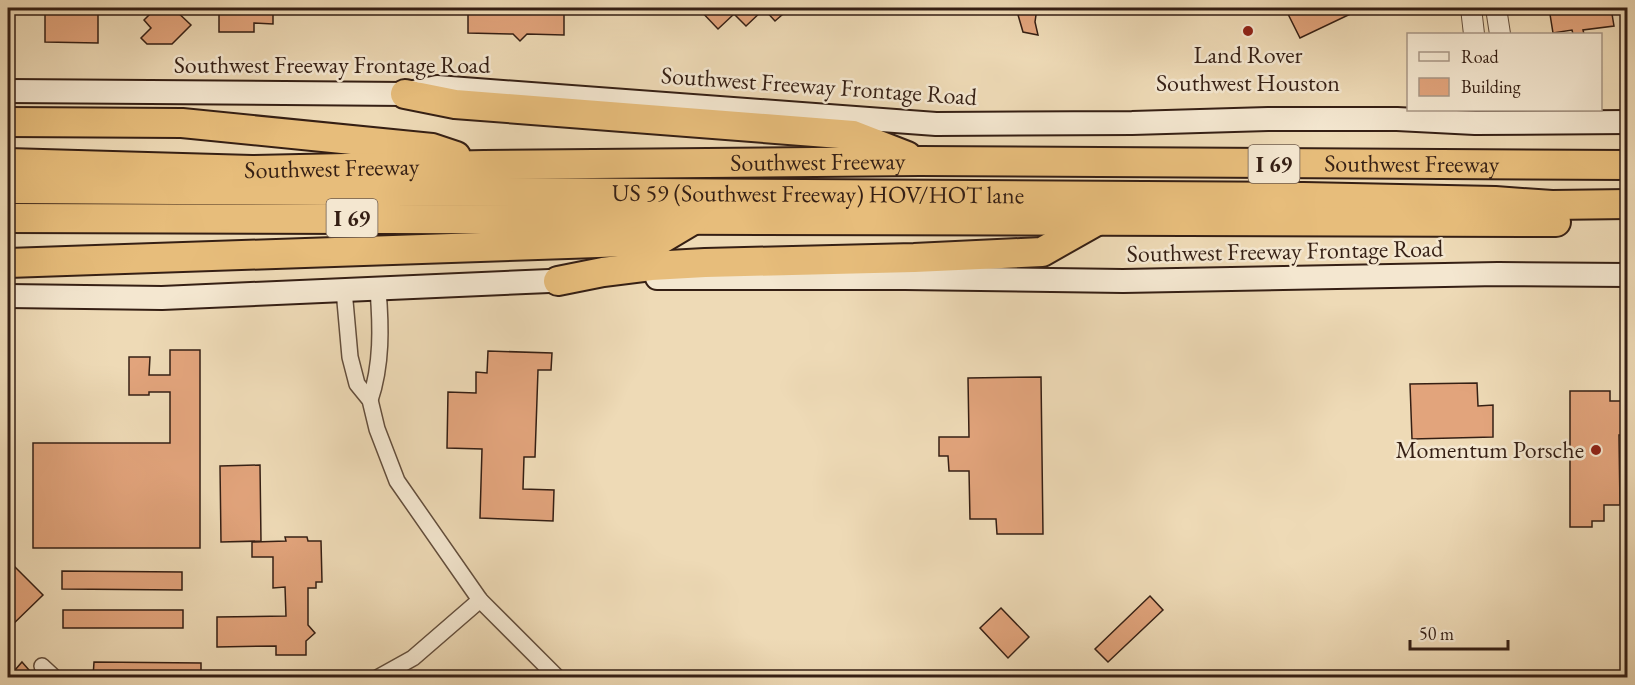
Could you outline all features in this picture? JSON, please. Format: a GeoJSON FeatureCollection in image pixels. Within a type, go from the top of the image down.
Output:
{"type":"FeatureCollection","features":[{"type":"Feature","properties":{"kind":"highway"},"geometry":{"type":"LineString","coordinates":[[405,94],[455,104],[853,135],[920,161]]}},
{"type":"Feature","properties":{"kind":"highway"},"geometry":{"type":"LineString","coordinates":[[8,122],[182,123],[432,148],[484,165]]}},
{"type":"Feature","properties":{"kind":"highway","name":"Southwest Freeway"},"geometry":{"type":"LineString","coordinates":[[8,163],[252,170],[484,165],[920,161],[1628,165]]}},
{"type":"Feature","properties":{"kind":"highway","name":"US 59 (Southwest Freeway) HOV/HOT lane"},"geometry":{"type":"LineString","coordinates":[[8,189],[1292,197],[1495,201],[1552,205],[1628,204]]}},
{"type":"Feature","properties":{"kind":"highway"},"geometry":{"type":"LineString","coordinates":[[1495,201],[1628,193]]}},
{"type":"Feature","properties":{"kind":"highway","name":"Southwest Freeway"},"geometry":{"type":"LineString","coordinates":[[8,218],[1628,223]]}},
{"type":"Feature","properties":{"kind":"highway"},"geometry":{"type":"LineString","coordinates":[[20,264],[658,241],[696,219]]}},
{"type":"Feature","properties":{"kind":"highway"},"geometry":{"type":"LineString","coordinates":[[558,281],[603,272],[673,264],[914,258],[1042,252],[1097,221]]}},
{"type":"Feature","properties":{"kind":"main road","name":"Southwest Freeway Frontage Road"},"geometry":{"type":"LineString","coordinates":[[8,91],[405,94],[437,87],[936,124],[1132,123],[1230,119],[1397,119],[1475,116],[1628,122]]}},
{"type":"Feature","properties":{"kind":"main road","name":"Southwest Freeway Frontage Road"},"geometry":{"type":"LineString","coordinates":[[8,296],[162,298],[643,278],[1123,281],[1498,274],[1628,275]]}},
{"type":"Feature","properties":{"kind":"street"},"geometry":{"type":"LineString","coordinates":[[1471,8],[1474,33]]}},
{"type":"Feature","properties":{"kind":"street"},"geometry":{"type":"LineString","coordinates":[[1496,8],[1500,33]]}},
{"type":"Feature","properties":{"kind":"street"},"geometry":{"type":"LineString","coordinates":[[344,290],[351,357],[357,384],[370,400],[376,429],[397,481],[480,600],[558,678]]}},
{"type":"Feature","properties":{"kind":"street"},"geometry":{"type":"LineString","coordinates":[[370,400],[377,380],[380,320],[378,290]]}},
{"type":"Feature","properties":{"kind":"street"},"geometry":{"type":"LineString","coordinates":[[377,678],[413,658],[480,600]]}},
{"type":"Feature","properties":{"kind":"street"},"geometry":{"type":"LineString","coordinates":[[42,666],[55,678]]}},
{"type":"Feature","properties":{"kind":"building"},"geometry":{"type":"Polygon","coordinates":[[[45,8],[87,8],[87,10],[98,11],[98,43],[45,42],[45,8]]]}},
{"type":"Feature","properties":{"kind":"building"},"geometry":{"type":"Polygon","coordinates":[[[145,8],[173,8],[191,25],[172,44],[147,44],[141,38],[151,28],[144,20],[151,13],[145,8]]]}},
{"type":"Feature","properties":{"kind":"building"},"geometry":{"type":"Polygon","coordinates":[[[219,8],[273,8],[273,24],[254,23],[254,32],[219,32],[219,8]]]}},
{"type":"Feature","properties":{"kind":"building"},"geometry":{"type":"Polygon","coordinates":[[[468,8],[564,8],[564,35],[527,34],[520,41],[513,34],[468,33],[468,8]]]}},
{"type":"Feature","properties":{"kind":"building"},"geometry":{"type":"Polygon","coordinates":[[[698,8],[790,8],[775,21],[764,9],[746,26],[734,14],[718,29],[698,8]]]}},
{"type":"Feature","properties":{"kind":"building"},"geometry":{"type":"Polygon","coordinates":[[[1016,8],[1037,8],[1035,22],[1038,35],[1023,32],[1016,8]]]}},
{"type":"Feature","properties":{"kind":"building"},"geometry":{"type":"Polygon","coordinates":[[[1285,8],[1363,8],[1300,38],[1285,8]]]}},
{"type":"Feature","properties":{"kind":"building"},"geometry":{"type":"Polygon","coordinates":[[[1549,8],[1611,8],[1614,26],[1583,30],[1584,33],[1573,33],[1572,30],[1553,33],[1549,8]]]}},
{"type":"Feature","properties":{"kind":"building"},"geometry":{"type":"Polygon","coordinates":[[[170,350],[200,350],[200,548],[33,548],[33,443],[170,443],[170,392],[129,395],[129,357],[150,357],[149,375],[170,375],[170,350]]]}},
{"type":"Feature","properties":{"kind":"building"},"geometry":{"type":"Polygon","coordinates":[[[488,351],[552,353],[551,370],[538,370],[535,457],[524,457],[523,489],[554,490],[553,521],[480,518],[482,449],[447,448],[448,392],[476,393],[476,372],[487,373],[488,351]]]}},
{"type":"Feature","properties":{"kind":"building"},"geometry":{"type":"Polygon","coordinates":[[[1041,377],[1043,534],[997,534],[996,519],[970,519],[969,471],[949,471],[948,456],[939,456],[939,437],[969,437],[968,378],[1041,377]]]}},
{"type":"Feature","properties":{"kind":"building"},"geometry":{"type":"Polygon","coordinates":[[[1477,383],[1478,406],[1493,405],[1493,437],[1412,439],[1410,384],[1477,383]]]}},
{"type":"Feature","properties":{"kind":"building"},"geometry":{"type":"Polygon","coordinates":[[[1570,391],[1610,391],[1610,401],[1628,401],[1628,435],[1619,435],[1620,505],[1604,505],[1604,521],[1592,521],[1592,527],[1570,527],[1570,391]]]}},
{"type":"Feature","properties":{"kind":"building"},"geometry":{"type":"Polygon","coordinates":[[[260,465],[261,541],[221,542],[220,466],[260,465]]]}},
{"type":"Feature","properties":{"kind":"building"},"geometry":{"type":"Polygon","coordinates":[[[285,537],[307,537],[308,541],[321,541],[322,582],[316,582],[316,588],[308,588],[308,625],[315,633],[306,641],[306,655],[276,655],[276,646],[217,647],[217,617],[286,616],[285,587],[273,588],[273,557],[252,557],[252,542],[286,541],[285,537]]]}},
{"type":"Feature","properties":{"kind":"building"},"geometry":{"type":"Polygon","coordinates":[[[15,567],[43,595],[8,629],[8,574],[15,567]]]}},
{"type":"Feature","properties":{"kind":"building"},"geometry":{"type":"Polygon","coordinates":[[[62,571],[182,572],[182,590],[62,589],[62,571]]]}},
{"type":"Feature","properties":{"kind":"building"},"geometry":{"type":"Polygon","coordinates":[[[1150,596],[1163,610],[1108,662],[1095,649],[1150,596]]]}},
{"type":"Feature","properties":{"kind":"building"},"geometry":{"type":"Polygon","coordinates":[[[1001,608],[1029,637],[1008,658],[980,628],[1001,608]]]}},
{"type":"Feature","properties":{"kind":"building"},"geometry":{"type":"Polygon","coordinates":[[[63,610],[183,610],[183,628],[63,628],[63,610]]]}},
{"type":"Feature","properties":{"kind":"building"},"geometry":{"type":"Polygon","coordinates":[[[22,662],[36,678],[8,678],[22,662]]]}},
{"type":"Feature","properties":{"kind":"building"},"geometry":{"type":"Polygon","coordinates":[[[94,662],[201,663],[201,678],[93,677],[94,662]]]}},
{"type":"Feature","properties":{"kind":"place","name":"Land Rover Southwest Houston"},"geometry":{"type":"Point","coordinates":[1248,31]}},
{"type":"Feature","properties":{"kind":"place","name":"Momentum Porsche"},"geometry":{"type":"Point","coordinates":[1596,450]}}]}
